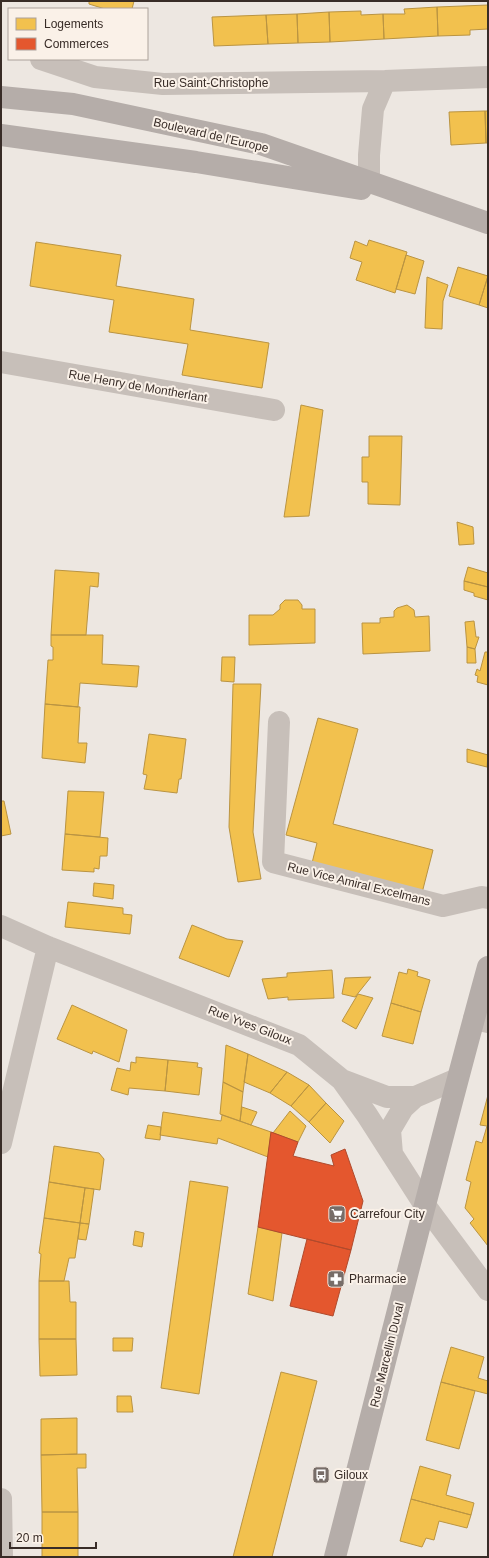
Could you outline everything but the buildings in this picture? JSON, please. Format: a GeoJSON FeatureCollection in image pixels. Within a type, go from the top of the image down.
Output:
{"type":"FeatureCollection","features":[{"type":"Feature","properties":{"kind":"main road","name":"Boulevard de l'Europe"},"geometry":{"type":"LineString","coordinates":[[1,97],[73,104],[261,144],[369,180],[488,223]]}},
{"type":"Feature","properties":{"kind":"main road","name":"Boulevard de l'Europe"},"geometry":{"type":"LineString","coordinates":[[1,135],[196,162],[416,198]]}},
{"type":"Feature","properties":{"kind":"main road","name":"Rue Marcellin Duval"},"geometry":{"type":"LineString","coordinates":[[335,1557],[396,1324],[424,1204],[457,1079],[481,1021],[488,967]]}},
{"type":"Feature","properties":{"kind":"street","name":"Rue Saint-Christophe"},"geometry":{"type":"LineString","coordinates":[[44,60],[95,77],[163,84],[385,82],[488,77]]}},
{"type":"Feature","properties":{"kind":"street"},"geometry":{"type":"LineString","coordinates":[[369,180],[369,155],[374,109],[385,82]]}},
{"type":"Feature","properties":{"kind":"street","name":"Rue Henry de Montherlant"},"geometry":{"type":"LineString","coordinates":[[1,362],[274,410]]}},
{"type":"Feature","properties":{"kind":"street","name":"Rue Vice Amiral Excelmans"},"geometry":{"type":"LineString","coordinates":[[279,722],[273,862],[443,906],[482,897],[488,898]]}},
{"type":"Feature","properties":{"kind":"street","name":"Rue Yves Giloux"},"geometry":{"type":"LineString","coordinates":[[1,926],[48,947],[298,1044],[342,1080],[424,1204],[488,1290]]}},
{"type":"Feature","properties":{"kind":"street"},"geometry":{"type":"LineString","coordinates":[[1,1143],[48,947]]}},
{"type":"Feature","properties":{"kind":"street"},"geometry":{"type":"LineString","coordinates":[[392,1154],[390,1130],[404,1108],[416,1097],[457,1079]]}},
{"type":"Feature","properties":{"kind":"street"},"geometry":{"type":"LineString","coordinates":[[342,1080],[387,1097],[416,1097]]}},
{"type":"Feature","properties":{"kind":"street"},"geometry":{"type":"LineString","coordinates":[[1,1499],[2,1557]]}},
{"type":"Feature","properties":{"kind":"place","name":"Carrefour City"},"geometry":{"type":"Point","coordinates":[337,1214]}},
{"type":"Feature","properties":{"kind":"place","name":"Pharmacie"},"geometry":{"type":"Point","coordinates":[336,1279]}},
{"type":"Feature","properties":{"kind":"place","name":"Giloux"},"geometry":{"type":"Point","coordinates":[321,1475]}}]}
